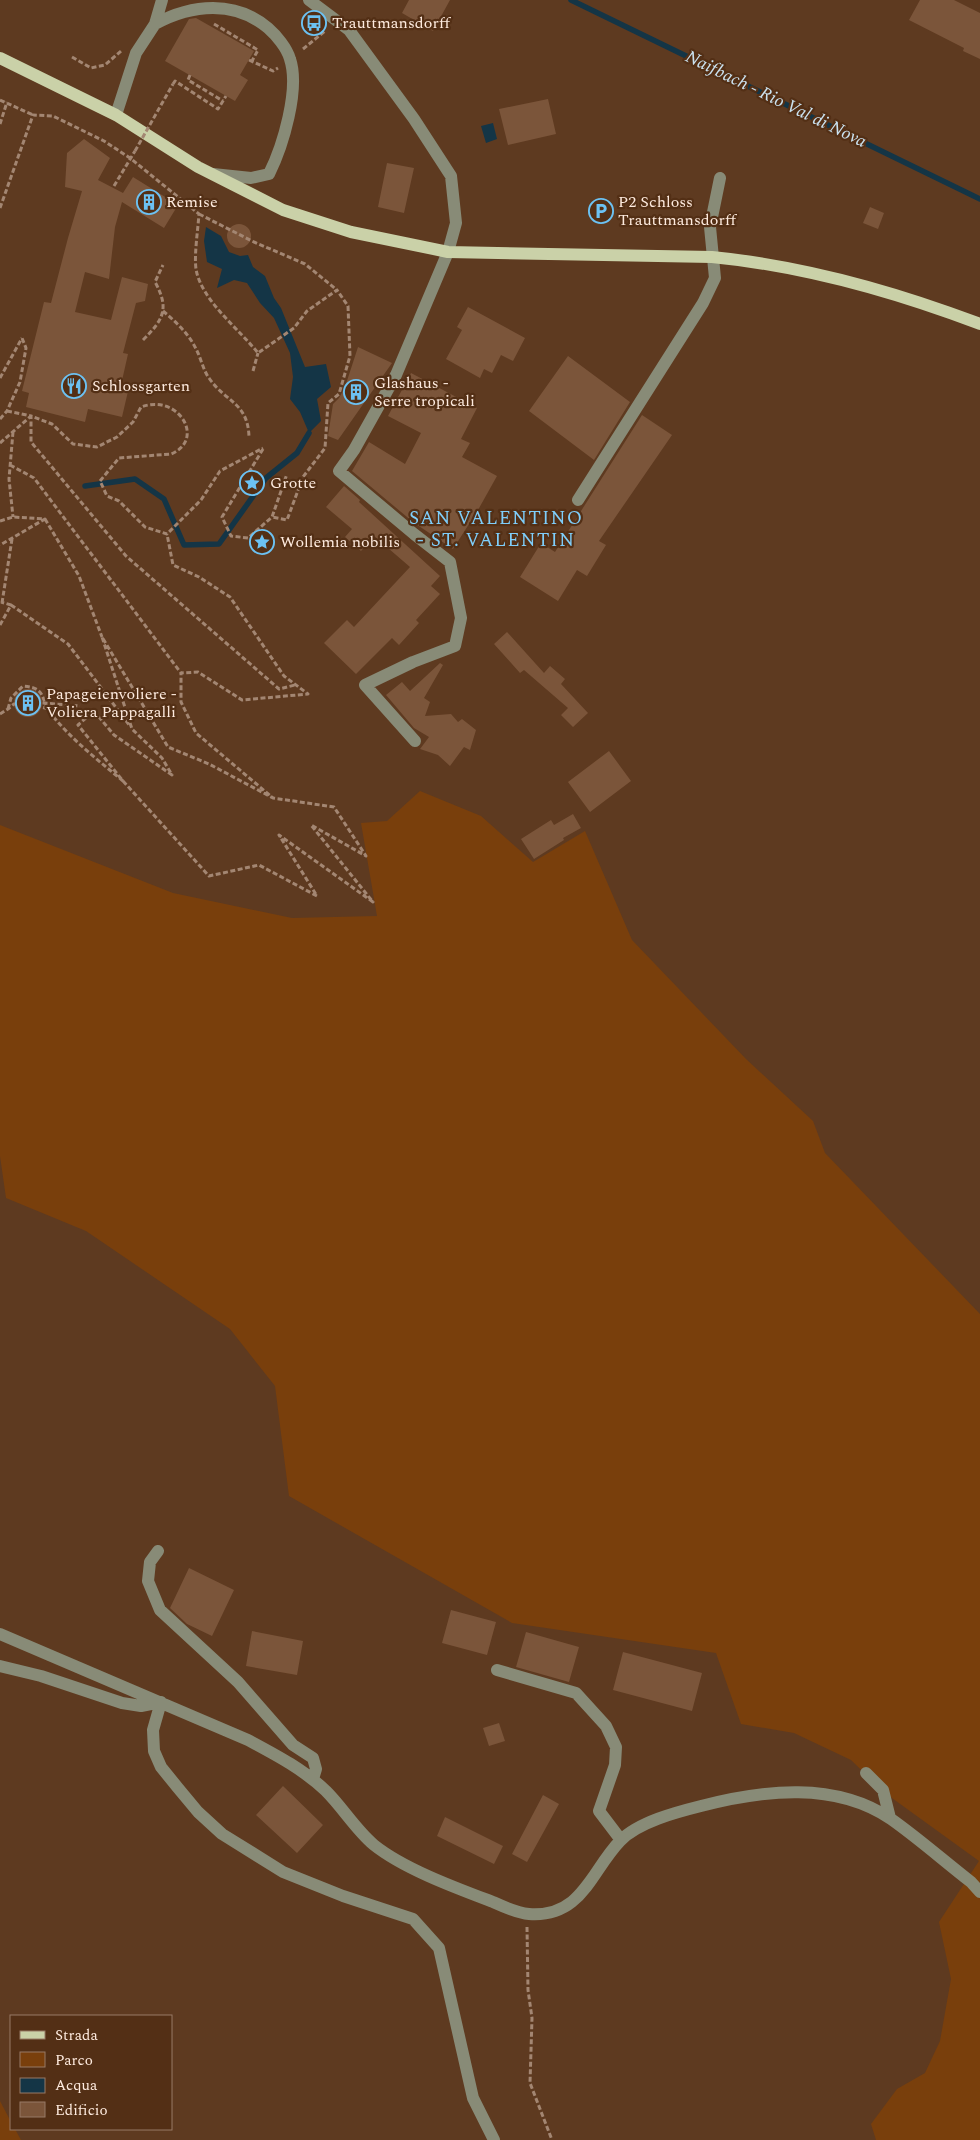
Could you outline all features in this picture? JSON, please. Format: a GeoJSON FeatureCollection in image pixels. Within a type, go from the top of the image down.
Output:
{"type":"FeatureCollection","features":[{"type":"Feature","properties":{"kind":"main road"},"geometry":{"type":"LineString","coordinates":[[0,58],[116,115],[213,174],[283,210],[351,232],[448,252],[712,257],[754,261],[819,273],[916,300],[980,324]]}},
{"type":"Feature","properties":{"kind":"street"},"geometry":{"type":"LineString","coordinates":[[116,115],[136,53],[155,24],[162,0]]}},
{"type":"Feature","properties":{"kind":"street"},"geometry":{"type":"LineString","coordinates":[[309,0],[349,30],[414,119],[451,176],[456,223],[448,252],[396,375],[354,450],[339,471],[450,562],[461,618],[455,646],[413,662],[365,685],[416,741]]}},
{"type":"Feature","properties":{"kind":"street"},"geometry":{"type":"LineString","coordinates":[[155,24],[189,9],[218,5],[242,10],[262,22],[276,35],[290,58],[292,79],[290,106],[284,136],[269,174],[251,178],[213,174]]}},
{"type":"Feature","properties":{"kind":"street"},"geometry":{"type":"LineString","coordinates":[[578,500],[703,303],[715,278],[710,227],[720,178]]}},
{"type":"Feature","properties":{"kind":"street"},"geometry":{"type":"LineString","coordinates":[[158,1551],[150,1562],[148,1581],[160,1610],[238,1682],[293,1745],[312,1758],[316,1769],[313,1779]]}},
{"type":"Feature","properties":{"kind":"street"},"geometry":{"type":"LineString","coordinates":[[0,1634],[248,1740],[284,1759],[313,1779],[374,1844],[391,1855],[422,1872],[476,1896],[529,1914],[552,1912],[568,1905],[580,1896],[621,1840],[640,1827],[682,1811],[735,1798],[782,1791],[834,1796],[872,1809],[890,1818],[971,1882],[980,1892]]}},
{"type":"Feature","properties":{"kind":"street"},"geometry":{"type":"LineString","coordinates":[[0,1666],[41,1676],[122,1703],[141,1706],[161,1702]]}},
{"type":"Feature","properties":{"kind":"street"},"geometry":{"type":"LineString","coordinates":[[497,1670],[576,1693],[606,1726],[616,1747],[615,1765],[599,1811],[621,1840]]}},
{"type":"Feature","properties":{"kind":"street"},"geometry":{"type":"LineString","coordinates":[[161,1702],[153,1730],[154,1751],[161,1767],[198,1812],[222,1834],[283,1872],[343,1896],[413,1919],[439,1948],[473,2098],[494,2140]]}},
{"type":"Feature","properties":{"kind":"street"},"geometry":{"type":"LineString","coordinates":[[866,1773],[883,1790],[890,1818]]}},
{"type":"Feature","properties":{"kind":"path"},"geometry":{"type":"LineString","coordinates":[[189,9],[258,50],[252,61]]}},
{"type":"Feature","properties":{"kind":"path"},"geometry":{"type":"LineString","coordinates":[[72,57],[91,68],[105,65],[132,41],[145,39]]}},
{"type":"Feature","properties":{"kind":"path"},"geometry":{"type":"LineString","coordinates":[[190,75],[188,80],[223,101]]}},
{"type":"Feature","properties":{"kind":"path"},"geometry":{"type":"LineString","coordinates":[[114,186],[175,82],[218,109],[226,96]]}},
{"type":"Feature","properties":{"kind":"path"},"geometry":{"type":"LineString","coordinates":[[0,100],[33,115],[52,116],[104,141],[130,158],[199,214],[246,238],[305,264],[337,290],[348,306],[350,356],[339,394],[328,404],[326,448],[302,476],[287,520],[272,517]]}},
{"type":"Feature","properties":{"kind":"path"},"geometry":{"type":"LineString","coordinates":[[0,124],[7,102]]}},
{"type":"Feature","properties":{"kind":"path"},"geometry":{"type":"LineString","coordinates":[[0,208],[33,115]]}},
{"type":"Feature","properties":{"kind":"path"},"geometry":{"type":"LineString","coordinates":[[199,214],[196,269],[204,290],[258,353]]}},
{"type":"Feature","properties":{"kind":"path"},"geometry":{"type":"LineString","coordinates":[[143,340],[162,319],[163,311],[160,291],[155,282],[163,265]]}},
{"type":"Feature","properties":{"kind":"path"},"geometry":{"type":"LineString","coordinates":[[253,371],[258,353],[294,328],[307,311],[337,290]]}},
{"type":"Feature","properties":{"kind":"path"},"geometry":{"type":"LineString","coordinates":[[163,311],[188,336],[196,348],[209,378],[244,414],[249,437]]}},
{"type":"Feature","properties":{"kind":"path"},"geometry":{"type":"LineString","coordinates":[[0,378],[22,338],[26,348],[20,382],[8,411],[0,419]]}},
{"type":"Feature","properties":{"kind":"path"},"geometry":{"type":"LineString","coordinates":[[8,411],[31,416],[52,424],[73,444],[97,447],[117,437],[133,422],[141,407],[158,404],[169,406],[177,412],[186,422],[187,434],[183,446],[178,451],[171,454],[119,458],[100,480],[107,496],[119,501],[145,527],[167,534]]}},
{"type":"Feature","properties":{"kind":"path"},"geometry":{"type":"LineString","coordinates":[[0,443],[31,416]]}},
{"type":"Feature","properties":{"kind":"path"},"geometry":{"type":"LineString","coordinates":[[31,416],[31,442],[126,556],[278,689],[295,685]]}},
{"type":"Feature","properties":{"kind":"path"},"geometry":{"type":"LineString","coordinates":[[13,431],[9,479],[13,516]]}},
{"type":"Feature","properties":{"kind":"path"},"geometry":{"type":"LineString","coordinates":[[167,534],[201,500],[220,471],[263,448],[222,517],[232,536],[248,538],[272,517],[287,474]]}},
{"type":"Feature","properties":{"kind":"path"},"geometry":{"type":"LineString","coordinates":[[10,465],[34,478],[181,674],[181,702],[196,733],[273,798]]}},
{"type":"Feature","properties":{"kind":"path"},"geometry":{"type":"LineString","coordinates":[[0,521],[13,516],[45,519]]}},
{"type":"Feature","properties":{"kind":"path"},"geometry":{"type":"LineString","coordinates":[[0,545],[45,519]]}},
{"type":"Feature","properties":{"kind":"path"},"geometry":{"type":"LineString","coordinates":[[45,519],[79,576],[102,637],[132,730]]}},
{"type":"Feature","properties":{"kind":"path"},"geometry":{"type":"LineString","coordinates":[[167,534],[173,565],[199,577],[230,597],[284,676],[308,694],[242,700],[198,672],[181,674]]}},
{"type":"Feature","properties":{"kind":"path"},"geometry":{"type":"LineString","coordinates":[[12,538],[1,602],[11,605],[68,644],[132,730],[162,758],[172,775],[114,734],[94,711],[78,725],[123,781],[209,876],[259,865],[317,896],[279,835],[373,902],[311,825],[366,856],[334,807],[273,798],[209,764],[168,747],[102,637]]}},
{"type":"Feature","properties":{"kind":"path"},"geometry":{"type":"LineString","coordinates":[[0,625],[11,605]]}},
{"type":"Feature","properties":{"kind":"path"},"geometry":{"type":"LineString","coordinates":[[8,710],[11,698],[22,686],[35,687],[43,694],[51,714],[85,748],[123,781]]}},
{"type":"Feature","properties":{"kind":"path"},"geometry":{"type":"LineString","coordinates":[[19,704],[18,698],[28,695],[33,698],[37,706],[49,709]]}},
{"type":"Feature","properties":{"kind":"path"},"geometry":{"type":"LineString","coordinates":[[0,714],[14,704],[43,703],[80,706]]}},
{"type":"Feature","properties":{"kind":"path"},"geometry":{"type":"LineString","coordinates":[[529,1914],[526,1933],[529,1960],[528,1990],[532,2018],[530,2083],[552,2140]]}},
{"type":"Feature","properties":{"kind":"green space"},"geometry":{"type":"Polygon","coordinates":[[[420,791],[481,816],[533,862],[585,831],[632,940],[746,1059],[813,1121],[825,1153],[980,1314],[980,2140],[876,2140],[871,2124],[897,2089],[925,2073],[940,2041],[951,1979],[939,1922],[979,1861],[885,1793],[851,1760],[794,1733],[741,1724],[716,1653],[512,1623],[289,1496],[275,1386],[230,1329],[86,1231],[6,1198],[0,1156],[0,825],[173,893],[292,918],[377,916],[361,823],[387,821],[420,791]]]}},
{"type":"Feature","properties":{"kind":"green space"},"geometry":{"type":"Polygon","coordinates":[[[0,2101],[10,2120],[10,2130],[16,2130],[21,2140],[0,2140],[0,2101]]]}},
{"type":"Feature","properties":{"kind":"water"},"geometry":{"type":"Polygon","coordinates":[[[493,123],[497,139],[486,143],[481,126],[493,123]]]}},
{"type":"Feature","properties":{"kind":"water"},"geometry":{"type":"Polygon","coordinates":[[[206,227],[221,236],[229,252],[240,256],[248,255],[253,267],[265,276],[274,298],[281,308],[305,367],[326,364],[331,387],[317,399],[321,421],[309,433],[300,412],[290,399],[293,377],[290,353],[274,318],[260,303],[247,283],[234,280],[217,288],[222,269],[207,262],[204,241],[206,227]]]}},
{"type":"Feature","properties":{"kind":"building"},"geometry":{"type":"Polygon","coordinates":[[[409,0],[450,0],[433,31],[402,13],[409,0]]]}},
{"type":"Feature","properties":{"kind":"building"},"geometry":{"type":"Polygon","coordinates":[[[920,0],[954,0],[980,13],[980,59],[963,51],[964,48],[909,20],[920,0]]]}},
{"type":"Feature","properties":{"kind":"building"},"geometry":{"type":"Polygon","coordinates":[[[196,18],[254,51],[240,75],[248,80],[235,101],[165,61],[189,19],[196,18]]]}},
{"type":"Feature","properties":{"kind":"building"},"geometry":{"type":"Polygon","coordinates":[[[548,99],[556,134],[508,145],[499,109],[548,99]]]}},
{"type":"Feature","properties":{"kind":"building"},"geometry":{"type":"Polygon","coordinates":[[[84,139],[110,158],[98,180],[123,193],[133,177],[178,205],[164,228],[122,202],[115,227],[109,279],[85,272],[75,312],[111,320],[122,277],[148,284],[145,301],[136,303],[123,353],[128,354],[121,385],[129,387],[122,417],[88,409],[85,422],[26,407],[29,393],[22,391],[44,302],[51,303],[82,191],[65,187],[67,153],[84,139]]]}},
{"type":"Feature","properties":{"kind":"building"},"geometry":{"type":"Polygon","coordinates":[[[387,163],[414,168],[404,213],[378,207],[387,163]]]}},
{"type":"Feature","properties":{"kind":"building"},"geometry":{"type":"Polygon","coordinates":[[[870,207],[884,213],[878,229],[863,223],[870,207]]]}},
{"type":"Feature","properties":{"kind":"building"},"geometry":{"type":"Polygon","coordinates":[[[239,224],[248,227],[251,236],[248,245],[239,248],[230,245],[227,236],[230,227],[239,224]]]}},
{"type":"Feature","properties":{"kind":"building"},"geometry":{"type":"Polygon","coordinates":[[[468,307],[525,338],[513,361],[501,355],[492,373],[484,369],[480,378],[446,359],[462,330],[457,327],[468,307]]]}},
{"type":"Feature","properties":{"kind":"building","name":"Glashaus - Serre tropicali"},"geometry":{"type":"Polygon","coordinates":[[[358,347],[392,363],[338,440],[328,436],[333,404],[345,387],[358,347]]]}},
{"type":"Feature","properties":{"kind":"building"},"geometry":{"type":"Polygon","coordinates":[[[568,356],[630,402],[594,460],[529,411],[568,356]]]}},
{"type":"Feature","properties":{"kind":"building"},"geometry":{"type":"Polygon","coordinates":[[[411,373],[477,408],[461,439],[470,443],[462,457],[497,476],[453,549],[413,522],[352,471],[369,442],[405,464],[421,433],[388,416],[411,373]]]}},
{"type":"Feature","properties":{"kind":"building"},"geometry":{"type":"Polygon","coordinates":[[[642,415],[672,435],[599,541],[606,545],[587,576],[577,570],[558,601],[520,577],[541,543],[555,552],[642,415]]]}},
{"type":"Feature","properties":{"kind":"building"},"geometry":{"type":"Polygon","coordinates":[[[344,486],[440,576],[431,586],[440,594],[416,620],[419,623],[399,645],[392,638],[356,674],[324,643],[347,620],[354,627],[410,567],[374,536],[361,551],[345,537],[352,529],[326,507],[344,486]]]}},
{"type":"Feature","properties":{"kind":"building"},"geometry":{"type":"Polygon","coordinates":[[[507,632],[544,673],[550,666],[565,679],[561,684],[588,713],[573,727],[561,715],[568,708],[524,670],[520,673],[494,644],[507,632]]]}},
{"type":"Feature","properties":{"kind":"building"},"geometry":{"type":"Polygon","coordinates":[[[440,663],[443,665],[424,698],[430,702],[425,716],[451,714],[458,722],[462,719],[476,730],[470,750],[464,747],[450,766],[438,755],[420,749],[429,737],[414,728],[386,695],[402,682],[410,691],[440,663]]]}},
{"type":"Feature","properties":{"kind":"building","name":"Papageienvoliere - Voliera Pappagalli"},"geometry":{"type":"Polygon","coordinates":[[[28,689],[38,693],[42,703],[38,713],[28,717],[18,713],[14,703],[18,693],[28,689]]]}},
{"type":"Feature","properties":{"kind":"building"},"geometry":{"type":"Polygon","coordinates":[[[609,751],[631,781],[590,812],[568,782],[609,751]]]}},
{"type":"Feature","properties":{"kind":"building"},"geometry":{"type":"Polygon","coordinates":[[[573,814],[581,828],[563,838],[564,840],[534,859],[521,839],[551,820],[554,825],[573,814]]]}},
{"type":"Feature","properties":{"kind":"building"},"geometry":{"type":"Polygon","coordinates":[[[189,1568],[234,1590],[212,1636],[187,1624],[170,1608],[189,1568]]]}},
{"type":"Feature","properties":{"kind":"building"},"geometry":{"type":"Polygon","coordinates":[[[451,1610],[496,1622],[487,1655],[442,1643],[451,1610]]]}},
{"type":"Feature","properties":{"kind":"building"},"geometry":{"type":"Polygon","coordinates":[[[252,1631],[303,1641],[297,1675],[246,1666],[252,1631]]]}},
{"type":"Feature","properties":{"kind":"building"},"geometry":{"type":"Polygon","coordinates":[[[526,1632],[579,1647],[569,1682],[516,1667],[526,1632]]]}},
{"type":"Feature","properties":{"kind":"building"},"geometry":{"type":"Polygon","coordinates":[[[623,1652],[702,1673],[692,1711],[613,1690],[623,1652]]]}},
{"type":"Feature","properties":{"kind":"building"},"geometry":{"type":"Polygon","coordinates":[[[499,1723],[505,1741],[489,1746],[483,1728],[499,1723]]]}},
{"type":"Feature","properties":{"kind":"building"},"geometry":{"type":"Polygon","coordinates":[[[283,1786],[323,1825],[297,1853],[256,1815],[283,1786]]]}},
{"type":"Feature","properties":{"kind":"building"},"geometry":{"type":"Polygon","coordinates":[[[543,1795],[559,1804],[527,1862],[512,1854],[543,1795]]]}},
{"type":"Feature","properties":{"kind":"building"},"geometry":{"type":"Polygon","coordinates":[[[445,1817],[503,1846],[494,1864],[437,1836],[445,1817]]]}},
{"type":"Feature","properties":{"kind":"waterway","name":"Naifbach - Rio Val di Nova"},"geometry":{"type":"LineString","coordinates":[[571,0],[980,199]]}},
{"type":"Feature","properties":{"kind":"waterway"},"geometry":{"type":"LineString","coordinates":[[85,486],[135,479],[164,499],[184,545],[219,544],[266,478],[297,453],[309,433]]}},
{"type":"Feature","properties":{"kind":"place","name":"Trauttmansdorff"},"geometry":{"type":"Point","coordinates":[314,23]}},
{"type":"Feature","properties":{"kind":"place","name":"Remise"},"geometry":{"type":"Point","coordinates":[149,202]}},
{"type":"Feature","properties":{"kind":"place","name":"P2 Schloss Trauttmansdorff"},"geometry":{"type":"Point","coordinates":[601,211]}},
{"type":"Feature","properties":{"kind":"place","name":"Schlossgarten"},"geometry":{"type":"Point","coordinates":[74,386]}},
{"type":"Feature","properties":{"kind":"place","name":"Glashaus - Serre tropicali"},"geometry":{"type":"Point","coordinates":[356,392]}},
{"type":"Feature","properties":{"kind":"place","name":"Grotte"},"geometry":{"type":"Point","coordinates":[252,483]}},
{"type":"Feature","properties":{"kind":"place","name":"Wollemia nobilis"},"geometry":{"type":"Point","coordinates":[262,542]}},
{"type":"Feature","properties":{"kind":"place","name":"Papageienvoliere - Voliera Pappagalli"},"geometry":{"type":"Point","coordinates":[28,703]}},
{"type":"Feature","properties":{"kind":"district","name":"SAN VALENTINO - ST. VALENTIN"},"geometry":{"type":"Point","coordinates":[496,529]}}]}
